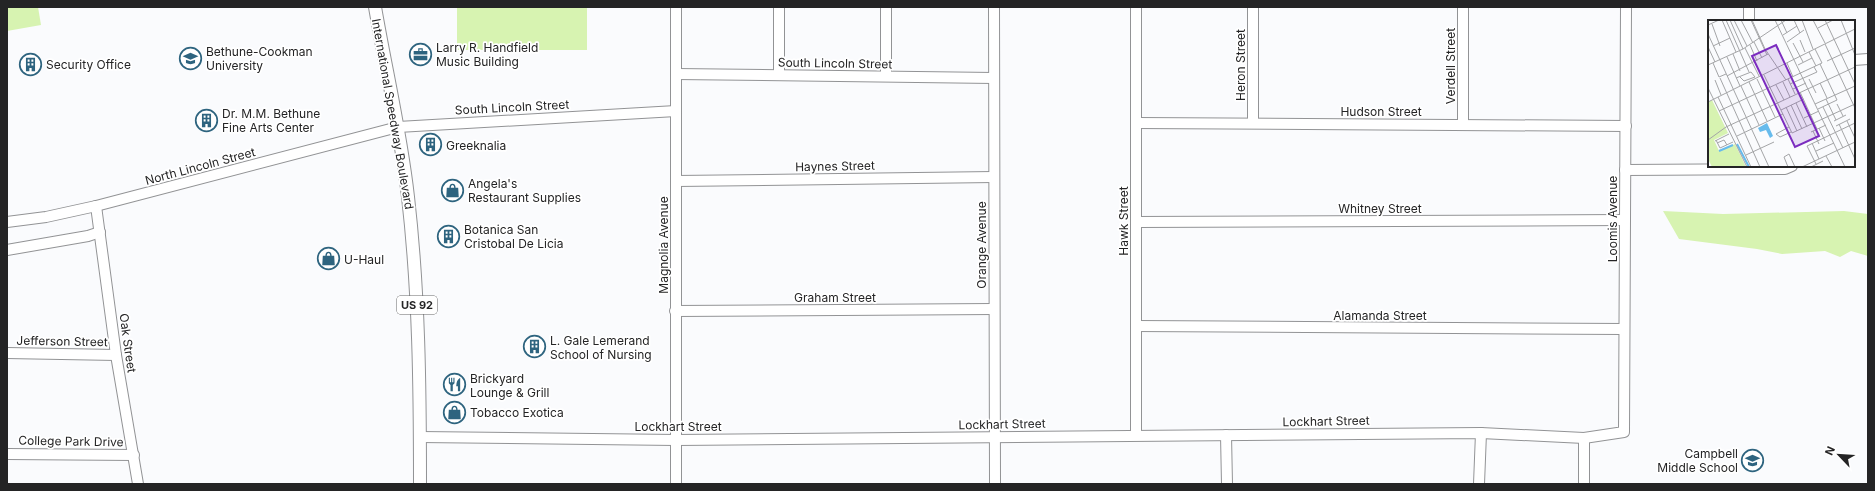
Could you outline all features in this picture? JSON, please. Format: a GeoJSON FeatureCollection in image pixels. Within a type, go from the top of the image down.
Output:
{"type":"FeatureCollection","features":[{"type":"Feature","properties":{"kind":"main road","name":"International Speedway Boulevard"},"geometry":{"type":"LineString","coordinates":[[375,7],[398,127],[408,196],[416,284],[420,484]]}},
{"type":"Feature","properties":{"kind":"street","name":"Magnolia Avenue"},"geometry":{"type":"LineString","coordinates":[[676,7],[676,484]]}},
{"type":"Feature","properties":{"kind":"street"},"geometry":{"type":"LineString","coordinates":[[779,7],[779,75]]}},
{"type":"Feature","properties":{"kind":"street"},"geometry":{"type":"LineString","coordinates":[[886,7],[886,76]]}},
{"type":"Feature","properties":{"kind":"street","name":"Orange Avenue"},"geometry":{"type":"LineString","coordinates":[[994,7],[995,484]]}},
{"type":"Feature","properties":{"kind":"street","name":"Hawk Street"},"geometry":{"type":"LineString","coordinates":[[1136,7],[1136,434]]}},
{"type":"Feature","properties":{"kind":"street","name":"Heron Street"},"geometry":{"type":"LineString","coordinates":[[1252,7],[1253,123]]}},
{"type":"Feature","properties":{"kind":"street","name":"Verdell Street"},"geometry":{"type":"LineString","coordinates":[[1463,7],[1463,124]]}},
{"type":"Feature","properties":{"kind":"street","name":"Loomis Avenue"},"geometry":{"type":"LineString","coordinates":[[1624,432],[1626,7]]}},
{"type":"Feature","properties":{"kind":"street"},"geometry":{"type":"LineString","coordinates":[[1749,7],[1749,20]]}},
{"type":"Feature","properties":{"kind":"street"},"geometry":{"type":"LineString","coordinates":[[1855,60],[1868,60]]}},
{"type":"Feature","properties":{"kind":"street","name":"South Lincoln Street"},"geometry":{"type":"LineString","coordinates":[[676,74],[994,78]]}},
{"type":"Feature","properties":{"kind":"street","name":"South Lincoln Street"},"geometry":{"type":"LineString","coordinates":[[398,127],[676,111]]}},
{"type":"Feature","properties":{"kind":"street","name":"Hudson Street"},"geometry":{"type":"LineString","coordinates":[[1137,123],[1626,126]]}},
{"type":"Feature","properties":{"kind":"street","name":"North Lincoln Street"},"geometry":{"type":"LineString","coordinates":[[7,222],[46,217],[96,206],[398,127]]}},
{"type":"Feature","properties":{"kind":"street"},"geometry":{"type":"LineString","coordinates":[[1625,170],[1785,169],[1790,167]]}},
{"type":"Feature","properties":{"kind":"street","name":"Haynes Street"},"geometry":{"type":"LineString","coordinates":[[676,181],[994,177]]}},
{"type":"Feature","properties":{"kind":"street","name":"Oak Street"},"geometry":{"type":"LineString","coordinates":[[96,206],[116,355],[138,484]]}},
{"type":"Feature","properties":{"kind":"street","name":"Whitney Street"},"geometry":{"type":"LineString","coordinates":[[1136,222],[1625,220]]}},
{"type":"Feature","properties":{"kind":"street"},"geometry":{"type":"LineString","coordinates":[[7,250],[88,236],[100,232]]}},
{"type":"Feature","properties":{"kind":"street","name":"Graham Street"},"geometry":{"type":"LineString","coordinates":[[675,311],[994,309]]}},
{"type":"Feature","properties":{"kind":"street","name":"Alamanda Street"},"geometry":{"type":"LineString","coordinates":[[1136,326],[1624,329]]}},
{"type":"Feature","properties":{"kind":"street","name":"Jefferson Street"},"geometry":{"type":"LineString","coordinates":[[7,353],[116,355]]}},
{"type":"Feature","properties":{"kind":"street","name":"Lockhart Street"},"geometry":{"type":"LineString","coordinates":[[420,437],[676,440],[1136,434],[1226,436],[1481,433],[1584,438],[1624,432]]}},
{"type":"Feature","properties":{"kind":"street"},"geometry":{"type":"LineString","coordinates":[[1479,484],[1481,433]]}},
{"type":"Feature","properties":{"kind":"street"},"geometry":{"type":"LineString","coordinates":[[1226,436],[1226,484]]}},
{"type":"Feature","properties":{"kind":"street"},"geometry":{"type":"LineString","coordinates":[[1584,438],[1584,484]]}},
{"type":"Feature","properties":{"kind":"street","name":"College Park Drive"},"geometry":{"type":"LineString","coordinates":[[7,454],[134,455]]}},
{"type":"Feature","properties":{"kind":"green space"},"geometry":{"type":"Polygon","coordinates":[[[7,7],[38,7],[41,25],[7,31],[7,7]]]}},
{"type":"Feature","properties":{"kind":"green space"},"geometry":{"type":"Polygon","coordinates":[[[457,7],[587,7],[587,50],[457,50],[457,7]]]}},
{"type":"Feature","properties":{"kind":"green space"},"geometry":{"type":"Polygon","coordinates":[[[1663,211],[1723,214],[1844,211],[1868,214],[1868,256],[1851,251],[1840,257],[1825,251],[1782,254],[1757,249],[1679,239],[1663,211]]]}},
{"type":"Feature","properties":{"kind":"place","name":"Larry R. Handfield Music Building"},"geometry":{"type":"Point","coordinates":[421,54]}},
{"type":"Feature","properties":{"kind":"place","name":"Bethune-Cookman University"},"geometry":{"type":"Point","coordinates":[190,58]}},
{"type":"Feature","properties":{"kind":"place","name":"Security Office"},"geometry":{"type":"Point","coordinates":[31,64]}},
{"type":"Feature","properties":{"kind":"place","name":"Dr. M.M. Bethune Fine Arts Center"},"geometry":{"type":"Point","coordinates":[206,120]}},
{"type":"Feature","properties":{"kind":"place","name":"Greeknalia"},"geometry":{"type":"Point","coordinates":[431,145]}},
{"type":"Feature","properties":{"kind":"place","name":"Angela's Restaurant Supplies"},"geometry":{"type":"Point","coordinates":[452,190]}},
{"type":"Feature","properties":{"kind":"place","name":"Botanica San Cristobal De Licia"},"geometry":{"type":"Point","coordinates":[448,236]}},
{"type":"Feature","properties":{"kind":"place","name":"U-Haul"},"geometry":{"type":"Point","coordinates":[329,259]}},
{"type":"Feature","properties":{"kind":"place","name":"L. Gale Lemerand School of Nursing"},"geometry":{"type":"Point","coordinates":[534,347]}},
{"type":"Feature","properties":{"kind":"place","name":"Brickyard Lounge & Grill"},"geometry":{"type":"Point","coordinates":[455,385]}},
{"type":"Feature","properties":{"kind":"place","name":"Tobacco Exotica"},"geometry":{"type":"Point","coordinates":[454,412]}},
{"type":"Feature","properties":{"kind":"place","name":"Campbell Middle School"},"geometry":{"type":"Point","coordinates":[1753,460]}}]}
